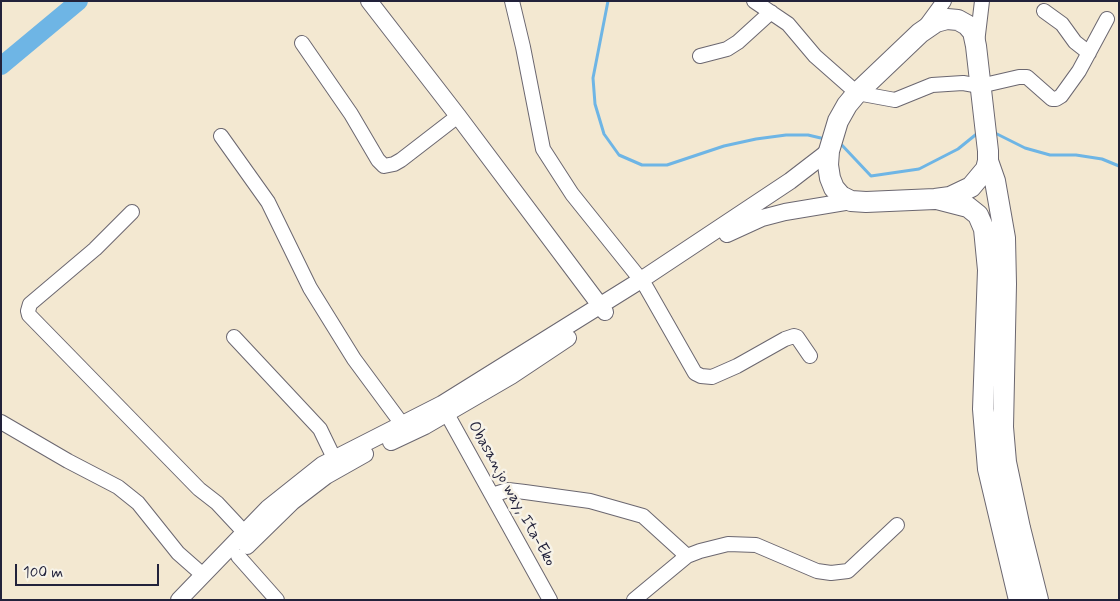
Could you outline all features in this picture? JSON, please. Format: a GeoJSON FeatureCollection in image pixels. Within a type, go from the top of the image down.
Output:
{"type":"FeatureCollection","features":[{"type":"Feature","properties":{"kind":"highway"},"geometry":{"type":"LineString","coordinates":[[988,161],[983,174],[971,187],[950,196],[935,199],[866,202],[851,201],[841,196],[834,188],[828,165],[829,151],[838,121],[847,105],[857,93],[920,33],[936,22],[947,19],[958,20],[967,25],[973,32],[976,46],[988,161],[995,181],[1005,238],[1003,426],[1006,462],[1038,600]]}},
{"type":"Feature","properties":{"kind":"highway"},"geometry":{"type":"LineString","coordinates":[[935,199],[968,207],[978,215],[984,229],[988,270],[984,408],[988,469],[1019,600]]}},
{"type":"Feature","properties":{"kind":"main road"},"geometry":{"type":"LineString","coordinates":[[369,1],[608,306]]}},
{"type":"Feature","properties":{"kind":"main road"},"geometry":{"type":"LineString","coordinates":[[375,1],[608,306]]}},
{"type":"Feature","properties":{"kind":"main road"},"geometry":{"type":"LineString","coordinates":[[644,284],[790,182],[829,151]]}},
{"type":"Feature","properties":{"kind":"main road"},"geometry":{"type":"LineString","coordinates":[[179,600],[288,491],[322,465],[402,424],[444,408],[644,284],[742,227],[762,218],[785,212],[851,201]]}},
{"type":"Feature","properties":{"kind":"main road"},"geometry":{"type":"LineString","coordinates":[[194,600],[292,502],[326,476],[353,460],[425,426],[444,408]]}},
{"type":"Feature","properties":{"kind":"street"},"geometry":{"type":"LineString","coordinates":[[512,1],[543,149],[572,194],[644,284],[695,373],[701,376],[712,377],[794,336],[797,337],[810,356]]}},
{"type":"Feature","properties":{"kind":"street"},"geometry":{"type":"LineString","coordinates":[[754,1],[788,24],[815,56],[857,93],[895,100],[932,85],[963,82],[980,86],[1019,77],[1026,77],[1052,99],[1056,99],[1061,96],[1079,71],[1107,19]]}},
{"type":"Feature","properties":{"kind":"street"},"geometry":{"type":"LineString","coordinates":[[920,33],[944,1]]}},
{"type":"Feature","properties":{"kind":"street"},"geometry":{"type":"LineString","coordinates":[[976,46],[982,1]]}},
{"type":"Feature","properties":{"kind":"street"},"geometry":{"type":"LineString","coordinates":[[1044,11],[1062,24],[1075,42],[1089,53]]}},
{"type":"Feature","properties":{"kind":"street"},"geometry":{"type":"LineString","coordinates":[[700,56],[727,49],[738,42],[771,12]]}},
{"type":"Feature","properties":{"kind":"street"},"geometry":{"type":"LineString","coordinates":[[302,43],[351,114],[378,160],[384,166],[401,160],[458,116]]}},
{"type":"Feature","properties":{"kind":"street"},"geometry":{"type":"LineString","coordinates":[[221,136],[268,202],[310,288],[354,359],[402,424]]}},
{"type":"Feature","properties":{"kind":"street"},"geometry":{"type":"LineString","coordinates":[[132,212],[95,249],[30,304],[28,307],[29,316],[199,489],[217,503],[245,532]]}},
{"type":"Feature","properties":{"kind":"street"},"geometry":{"type":"LineString","coordinates":[[234,337],[320,430],[334,458]]}},
{"type":"Feature","properties":{"kind":"street","name":"Obasanjo way, Ita-Eko"},"geometry":{"type":"LineString","coordinates":[[444,408],[550,600]]}},
{"type":"Feature","properties":{"kind":"street"},"geometry":{"type":"LineString","coordinates":[[1,422],[68,461],[118,487],[138,503],[178,553],[203,575]]}},
{"type":"Feature","properties":{"kind":"street"},"geometry":{"type":"LineString","coordinates":[[492,495],[508,490],[590,501],[643,516],[687,556]]}},
{"type":"Feature","properties":{"kind":"street"},"geometry":{"type":"LineString","coordinates":[[634,600],[687,556],[728,544],[756,545],[817,571],[831,573],[848,571],[897,525]]}},
{"type":"Feature","properties":{"kind":"street"},"geometry":{"type":"LineString","coordinates":[[238,556],[277,600]]}},
{"type":"Feature","properties":{"kind":"waterway"},"geometry":{"type":"LineString","coordinates":[[1,66],[79,1]]}},
{"type":"Feature","properties":{"kind":"waterway"},"geometry":{"type":"LineString","coordinates":[[608,1],[593,78],[595,104],[604,134],[619,155],[642,165],[667,165],[724,146],[756,139],[786,135],[808,135],[825,139]]}},
{"type":"Feature","properties":{"kind":"waterway"},"geometry":{"type":"LineString","coordinates":[[839,142],[871,176],[919,169],[958,149],[979,132]]}},
{"type":"Feature","properties":{"kind":"waterway"},"geometry":{"type":"LineString","coordinates":[[993,132],[1025,148],[1050,155],[1076,155],[1102,159],[1119,166]]}}]}
